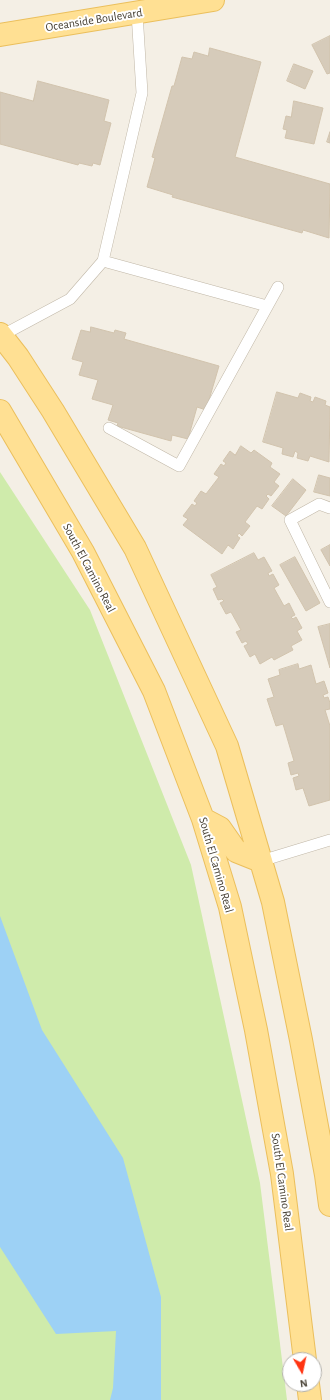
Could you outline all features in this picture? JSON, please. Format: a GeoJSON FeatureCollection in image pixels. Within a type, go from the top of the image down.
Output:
{"type":"FeatureCollection","features":[{"type":"Feature","properties":{"kind":"main road","name":"Oceanside Boulevard"},"geometry":{"type":"LineString","coordinates":[[0,35],[213,0]]}},
{"type":"Feature","properties":{"kind":"main road"},"geometry":{"type":"LineString","coordinates":[[1,335],[18,357],[53,411],[135,548],[228,746],[273,902],[326,1147],[330,1205]]}},
{"type":"Feature","properties":{"kind":"main road","name":"South El Camino Real"},"geometry":{"type":"LineString","coordinates":[[0,411],[83,552],[154,691],[203,819],[230,907],[256,1030],[282,1174],[304,1352]]}},
{"type":"Feature","properties":{"kind":"main road"},"geometry":{"type":"LineString","coordinates":[[203,819],[220,828],[236,851],[261,861]]}},
{"type":"Feature","properties":{"kind":"lane"},"geometry":{"type":"LineString","coordinates":[[1,335],[70,299],[103,261],[142,93],[137,13]]}},
{"type":"Feature","properties":{"kind":"lane"},"geometry":{"type":"LineString","coordinates":[[103,261],[267,306]]}},
{"type":"Feature","properties":{"kind":"lane"},"geometry":{"type":"LineString","coordinates":[[109,428],[179,466],[278,287]]}},
{"type":"Feature","properties":{"kind":"lane"},"geometry":{"type":"LineString","coordinates":[[330,508],[319,504],[290,520],[330,602]]}},
{"type":"Feature","properties":{"kind":"lane"},"geometry":{"type":"LineString","coordinates":[[261,861],[330,840]]}},
{"type":"Feature","properties":{"kind":"green space"},"geometry":{"type":"Polygon","coordinates":[[[0,472],[90,610],[191,865],[260,1183],[282,1360],[282,1392],[286,1392],[287,1400],[0,1400],[0,472]]]}},
{"type":"Feature","properties":{"kind":"water"},"geometry":{"type":"Polygon","coordinates":[[[0,916],[42,1030],[123,1158],[161,1297],[161,1400],[110,1400],[113,1388],[116,1331],[56,1334],[0,1247],[0,916]]]}},
{"type":"Feature","properties":{"kind":"building"},"geometry":{"type":"Polygon","coordinates":[[[330,36],[330,73],[327,74],[312,45],[330,36]]]}},
{"type":"Feature","properties":{"kind":"building"},"geometry":{"type":"Polygon","coordinates":[[[210,48],[261,62],[235,157],[330,184],[329,238],[303,230],[302,233],[172,197],[173,195],[147,187],[155,158],[152,157],[172,86],[174,86],[182,57],[192,59],[194,52],[208,56],[210,48]]]}},
{"type":"Feature","properties":{"kind":"building"},"geometry":{"type":"Polygon","coordinates":[[[294,64],[313,71],[305,89],[287,81],[294,64]]]}},
{"type":"Feature","properties":{"kind":"building"},"geometry":{"type":"Polygon","coordinates":[[[38,81],[109,100],[104,121],[111,123],[100,165],[93,163],[92,166],[79,163],[78,165],[0,144],[0,92],[33,101],[38,81]]]}},
{"type":"Feature","properties":{"kind":"building"},"geometry":{"type":"Polygon","coordinates":[[[294,101],[323,108],[314,144],[285,138],[287,130],[283,129],[286,116],[291,117],[294,101]]]}},
{"type":"Feature","properties":{"kind":"building"},"geometry":{"type":"Polygon","coordinates":[[[330,132],[330,143],[327,142],[330,132]]]}},
{"type":"Feature","properties":{"kind":"building"},"geometry":{"type":"Polygon","coordinates":[[[91,327],[114,333],[115,330],[126,333],[124,339],[219,366],[206,410],[197,407],[188,439],[172,435],[171,441],[117,426],[118,423],[108,420],[113,405],[92,399],[98,380],[79,375],[83,362],[72,359],[81,330],[90,332],[91,327]]]}},
{"type":"Feature","properties":{"kind":"building"},"geometry":{"type":"Polygon","coordinates":[[[277,392],[298,398],[300,393],[311,397],[310,401],[313,402],[315,397],[326,401],[325,405],[330,407],[329,462],[310,456],[308,461],[297,458],[298,453],[295,451],[293,457],[282,454],[283,448],[263,442],[277,392]]]}},
{"type":"Feature","properties":{"kind":"building"},"geometry":{"type":"Polygon","coordinates":[[[241,446],[251,453],[254,450],[272,463],[270,467],[280,474],[274,482],[279,486],[271,496],[268,494],[266,496],[269,499],[262,509],[257,506],[245,522],[250,526],[242,536],[239,533],[237,536],[240,538],[233,549],[228,545],[222,554],[183,525],[188,519],[183,516],[192,504],[195,506],[197,503],[194,501],[201,491],[206,494],[219,477],[214,474],[221,464],[224,466],[226,463],[223,461],[230,451],[235,455],[241,446]]]}},
{"type":"Feature","properties":{"kind":"building"},"geometry":{"type":"Polygon","coordinates":[[[319,475],[330,478],[330,496],[314,492],[319,475]]]}},
{"type":"Feature","properties":{"kind":"building"},"geometry":{"type":"Polygon","coordinates":[[[293,479],[306,490],[286,516],[272,506],[293,479]]]}},
{"type":"Feature","properties":{"kind":"building"},"geometry":{"type":"Polygon","coordinates":[[[330,545],[330,566],[321,550],[330,545]]]}},
{"type":"Feature","properties":{"kind":"building"},"geometry":{"type":"Polygon","coordinates":[[[254,553],[258,560],[264,557],[272,571],[268,573],[269,576],[273,574],[279,585],[274,588],[284,606],[289,603],[295,615],[291,617],[293,619],[296,617],[302,628],[297,631],[302,640],[291,646],[293,650],[274,660],[272,657],[260,664],[255,654],[250,657],[244,646],[248,644],[246,641],[242,643],[236,632],[241,630],[231,612],[226,614],[220,603],[224,601],[222,599],[218,600],[213,589],[217,587],[211,575],[254,553]]]}},
{"type":"Feature","properties":{"kind":"building"},"geometry":{"type":"Polygon","coordinates":[[[295,557],[320,603],[306,611],[280,565],[295,557]]]}},
{"type":"Feature","properties":{"kind":"building"},"geometry":{"type":"Polygon","coordinates":[[[330,624],[330,668],[318,627],[330,624]]]}},
{"type":"Feature","properties":{"kind":"building"},"geometry":{"type":"Polygon","coordinates":[[[298,664],[299,669],[311,665],[316,684],[324,681],[328,693],[323,695],[324,698],[328,697],[330,703],[330,709],[325,710],[330,726],[330,800],[309,806],[303,788],[296,790],[293,778],[299,776],[298,773],[291,775],[288,763],[294,761],[283,724],[276,726],[267,699],[274,697],[268,679],[280,675],[279,670],[298,664]]]}}]}
